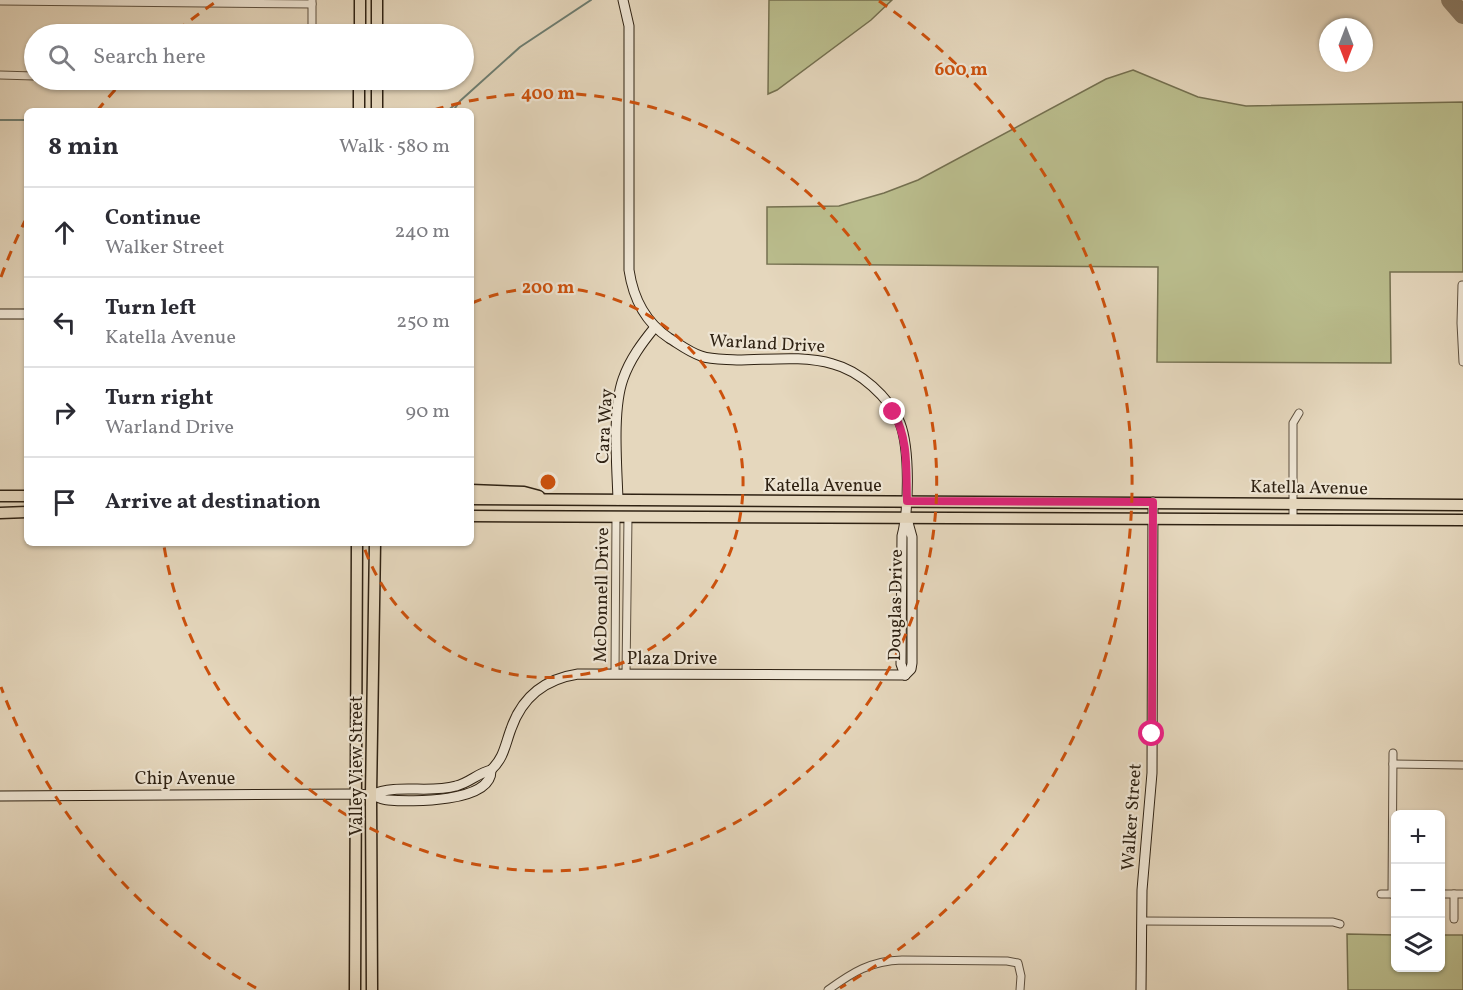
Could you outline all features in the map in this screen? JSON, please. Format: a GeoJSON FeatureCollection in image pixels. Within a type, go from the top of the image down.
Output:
{"type":"FeatureCollection","features":[{"type":"Feature","properties":{"kind":"main road"},"geometry":{"type":"LineString","coordinates":[[360,0],[360,24]]}},
{"type":"Feature","properties":{"kind":"main road"},"geometry":{"type":"LineString","coordinates":[[377,0],[377,24]]}},
{"type":"Feature","properties":{"kind":"main road"},"geometry":{"type":"LineString","coordinates":[[359,90],[359,108]]}},
{"type":"Feature","properties":{"kind":"main road"},"geometry":{"type":"LineString","coordinates":[[377,90],[377,108]]}},
{"type":"Feature","properties":{"kind":"main road"},"geometry":{"type":"LineString","coordinates":[[474,490],[524,492],[550,499]]}},
{"type":"Feature","properties":{"kind":"main road"},"geometry":{"type":"LineString","coordinates":[[0,496],[24,496]]}},
{"type":"Feature","properties":{"kind":"main road","name":"Katella Avenue"},"geometry":{"type":"LineString","coordinates":[[474,499],[1463,505]]}},
{"type":"Feature","properties":{"kind":"main road"},"geometry":{"type":"LineString","coordinates":[[594,516],[615,505],[618,500]]}},
{"type":"Feature","properties":{"kind":"main road"},"geometry":{"type":"LineString","coordinates":[[622,516],[619,510],[635,500]]}},
{"type":"Feature","properties":{"kind":"main road"},"geometry":{"type":"LineString","coordinates":[[0,513],[24,512]]}},
{"type":"Feature","properties":{"kind":"main road","name":"Katella Avenue"},"geometry":{"type":"LineString","coordinates":[[474,516],[1463,520]]}},
{"type":"Feature","properties":{"kind":"main road","name":"Valley View Street"},"geometry":{"type":"LineString","coordinates":[[355,990],[357,546]]}},
{"type":"Feature","properties":{"kind":"main road","name":"Valley View Street"},"geometry":{"type":"LineString","coordinates":[[372,990],[371,795],[375,546]]}},
{"type":"Feature","properties":{"kind":"street","name":"Warland Drive"},"geometry":{"type":"LineString","coordinates":[[623,0],[629,26],[628,270],[635,296],[646,317],[655,327],[702,357],[814,360],[849,370],[865,381],[876,389],[900,423],[904,447],[907,501]]}},
{"type":"Feature","properties":{"kind":"street"},"geometry":{"type":"LineString","coordinates":[[0,1],[312,2],[312,24]]}},
{"type":"Feature","properties":{"kind":"street"},"geometry":{"type":"LineString","coordinates":[[0,75],[24,76]]}},
{"type":"Feature","properties":{"kind":"street"},"geometry":{"type":"LineString","coordinates":[[1462,285],[1463,362]]}},
{"type":"Feature","properties":{"kind":"street"},"geometry":{"type":"LineString","coordinates":[[0,314],[24,314]]}},
{"type":"Feature","properties":{"kind":"street","name":"Cara Way"},"geometry":{"type":"LineString","coordinates":[[618,500],[619,390],[636,351],[655,327]]}},
{"type":"Feature","properties":{"kind":"street"},"geometry":{"type":"LineString","coordinates":[[1293,519],[1293,423],[1299,413]]}},
{"type":"Feature","properties":{"kind":"street","name":"Douglas Drive"},"geometry":{"type":"LineString","coordinates":[[905,675],[901,664],[902,536],[907,518],[907,501]]}},
{"type":"Feature","properties":{"kind":"street","name":"Walker Street"},"geometry":{"type":"LineString","coordinates":[[1141,990],[1142,890],[1152,773],[1153,502]]}},
{"type":"Feature","properties":{"kind":"street","name":"McDonnell Drive"},"geometry":{"type":"LineString","coordinates":[[615,674],[622,516]]}},
{"type":"Feature","properties":{"kind":"street","name":"McDonnell Drive"},"geometry":{"type":"LineString","coordinates":[[622,516],[626,674]]}},
{"type":"Feature","properties":{"kind":"street","name":"Plaza Drive"},"geometry":{"type":"LineString","coordinates":[[371,795],[386,800],[441,800],[458,797],[486,784],[491,776],[491,770],[505,752],[518,711],[528,697],[540,687],[565,676],[615,674],[905,675]]}},
{"type":"Feature","properties":{"kind":"street"},"geometry":{"type":"LineString","coordinates":[[1393,753],[1394,864]]}},
{"type":"Feature","properties":{"kind":"street"},"geometry":{"type":"LineString","coordinates":[[1393,764],[1463,765]]}},
{"type":"Feature","properties":{"kind":"street","name":"Chip Avenue"},"geometry":{"type":"LineString","coordinates":[[0,796],[371,795]]}},
{"type":"Feature","properties":{"kind":"street"},"geometry":{"type":"LineString","coordinates":[[1381,894],[1391,894]]}},
{"type":"Feature","properties":{"kind":"street"},"geometry":{"type":"LineString","coordinates":[[1445,894],[1463,894]]}},
{"type":"Feature","properties":{"kind":"street"},"geometry":{"type":"LineString","coordinates":[[1454,894],[1454,919]]}},
{"type":"Feature","properties":{"kind":"street"},"geometry":{"type":"LineString","coordinates":[[1142,921],[1334,922],[1340,924]]}},
{"type":"Feature","properties":{"kind":"street"},"geometry":{"type":"LineString","coordinates":[[828,990],[853,972],[868,965],[887,961],[987,961],[1018,963],[1021,976],[1020,990]]}},
{"type":"Feature","properties":{"kind":"green space"},"geometry":{"type":"Polygon","coordinates":[[[769,0],[892,0],[871,20],[777,90],[768,94],[769,0]]]}},
{"type":"Feature","properties":{"kind":"green space"},"geometry":{"type":"Polygon","coordinates":[[[1133,70],[1198,97],[1246,106],[1463,102],[1463,272],[1390,272],[1391,363],[1157,362],[1158,267],[767,264],[767,207],[839,206],[884,193],[918,180],[1106,79],[1133,70]]]}},
{"type":"Feature","properties":{"kind":"green space"},"geometry":{"type":"Polygon","coordinates":[[[1347,934],[1391,935],[1391,972],[1445,972],[1445,935],[1463,935],[1463,990],[1348,990],[1347,934]]]}},
{"type":"Feature","properties":{"kind":"waterway"},"geometry":{"type":"LineString","coordinates":[[474,88],[520,47],[591,0]]}},
{"type":"Feature","properties":{"kind":"waterway"},"geometry":{"type":"LineString","coordinates":[[455,108],[472,90]]}},
{"type":"Feature","properties":{"kind":"waterway"},"geometry":{"type":"LineString","coordinates":[[451,108],[456,104]]}},
{"type":"Feature","properties":{"kind":"waterway"},"geometry":{"type":"LineString","coordinates":[[0,120],[24,120]]}},
{"type":"Feature","properties":{"kind":"taxiway"},"geometry":{"type":"LineString","coordinates":[[1450,0],[1463,15]]}},
{"type":"Feature","properties":{"kind":"route"},"geometry":{"type":"LineString","coordinates":[[893,412],[900,423],[904,447],[907,501],[1153,502],[1152,734]]}}]}
